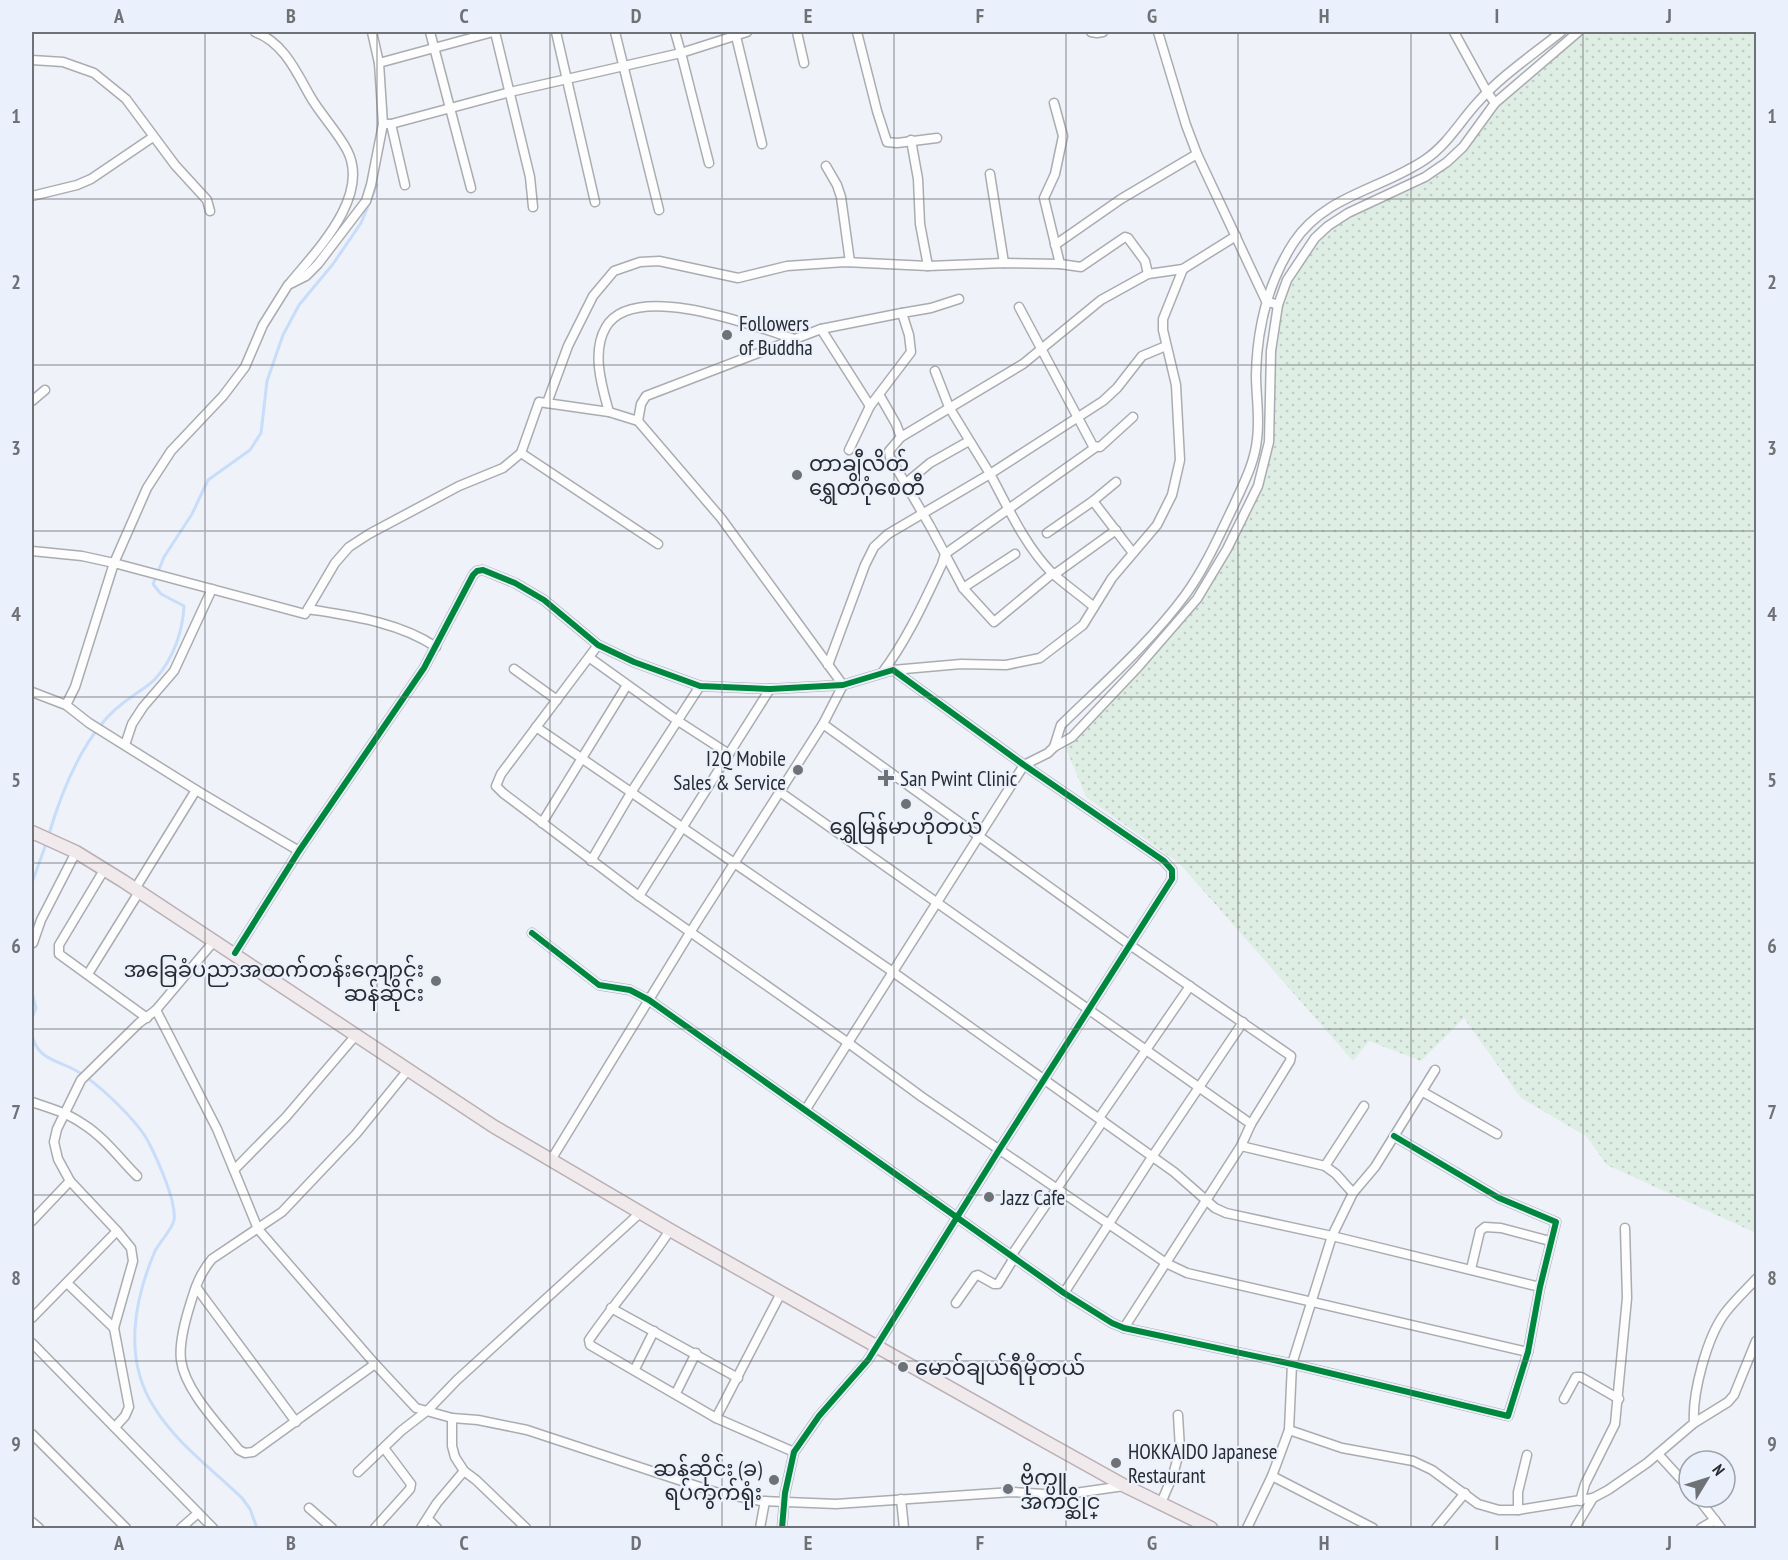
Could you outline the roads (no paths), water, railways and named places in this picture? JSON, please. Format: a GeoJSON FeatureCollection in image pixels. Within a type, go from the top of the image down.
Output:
{"type":"FeatureCollection","features":[{"type":"Feature","properties":{"kind":"main road"},"geometry":{"type":"LineString","coordinates":[[32,833],[76,852],[236,953],[408,1070],[550,1160],[1125,1486],[1211,1528]]}},
{"type":"Feature","properties":{"kind":"street"},"geometry":{"type":"LineString","coordinates":[[66,705],[75,687],[114,563],[147,488],[171,451],[224,396],[245,367],[263,325],[288,285],[338,222],[350,195],[353,170],[347,151],[319,112],[280,47],[255,32]]}},
{"type":"Feature","properties":{"kind":"street"},"geometry":{"type":"LineString","coordinates":[[372,32],[379,63],[387,124],[405,184]]}},
{"type":"Feature","properties":{"kind":"street"},"geometry":{"type":"LineString","coordinates":[[430,32],[471,188]]}},
{"type":"Feature","properties":{"kind":"street"},"geometry":{"type":"LineString","coordinates":[[379,63],[494,32],[530,177],[532,207]]}},
{"type":"Feature","properties":{"kind":"street"},"geometry":{"type":"LineString","coordinates":[[556,32],[596,202]]}},
{"type":"Feature","properties":{"kind":"street"},"geometry":{"type":"LineString","coordinates":[[615,32],[659,210]]}},
{"type":"Feature","properties":{"kind":"street"},"geometry":{"type":"LineString","coordinates":[[675,32],[709,163]]}},
{"type":"Feature","properties":{"kind":"street"},"geometry":{"type":"LineString","coordinates":[[387,124],[510,92],[681,52],[736,33],[747,32]]}},
{"type":"Feature","properties":{"kind":"street"},"geometry":{"type":"LineString","coordinates":[[797,32],[804,63]]}},
{"type":"Feature","properties":{"kind":"street"},"geometry":{"type":"LineString","coordinates":[[857,32],[887,142],[937,138]]}},
{"type":"Feature","properties":{"kind":"street"},"geometry":{"type":"LineString","coordinates":[[1091,32],[1103,32]]}},
{"type":"Feature","properties":{"kind":"street"},"geometry":{"type":"LineString","coordinates":[[1158,32],[1197,154],[1266,300],[1278,305]]}},
{"type":"Feature","properties":{"kind":"street"},"geometry":{"type":"LineString","coordinates":[[1454,32],[1487,92],[1496,103]]}},
{"type":"Feature","properties":{"kind":"street"},"geometry":{"type":"LineString","coordinates":[[1054,747],[1061,726],[1132,656],[1181,601],[1216,543],[1244,483],[1257,440],[1258,343],[1266,300],[1278,270],[1295,240],[1320,214],[1342,200],[1403,174],[1428,157],[1449,137],[1487,92],[1561,32]]}},
{"type":"Feature","properties":{"kind":"street"},"geometry":{"type":"LineString","coordinates":[[806,1109],[1024,765],[1048,753],[1072,736],[1165,637],[1197,599],[1227,549],[1257,486],[1269,442],[1271,351],[1278,305],[1287,280],[1315,238],[1328,225],[1348,213],[1440,168],[1463,147],[1496,103],[1578,32]]}},
{"type":"Feature","properties":{"kind":"street"},"geometry":{"type":"LineString","coordinates":[[736,33],[762,144]]}},
{"type":"Feature","properties":{"kind":"street"},"geometry":{"type":"LineString","coordinates":[[32,60],[63,62],[94,73],[126,99],[175,165],[207,200],[210,211]]}},
{"type":"Feature","properties":{"kind":"street"},"geometry":{"type":"LineString","coordinates":[[1054,103],[1063,136],[1055,174],[1044,198],[1060,264]]}},
{"type":"Feature","properties":{"kind":"street"},"geometry":{"type":"LineString","coordinates":[[288,285],[306,276],[318,264],[366,201],[387,124]]}},
{"type":"Feature","properties":{"kind":"street"},"geometry":{"type":"LineString","coordinates":[[32,196],[77,185],[91,179],[153,136]]}},
{"type":"Feature","properties":{"kind":"street"},"geometry":{"type":"LineString","coordinates":[[911,140],[918,179],[920,224],[927,266]]}},
{"type":"Feature","properties":{"kind":"street"},"geometry":{"type":"LineString","coordinates":[[1055,245],[1121,199],[1197,154]]}},
{"type":"Feature","properties":{"kind":"street"},"geometry":{"type":"LineString","coordinates":[[826,166],[841,197],[850,262]]}},
{"type":"Feature","properties":{"kind":"street"},"geometry":{"type":"LineString","coordinates":[[990,174],[1004,263]]}},
{"type":"Feature","properties":{"kind":"street"},"geometry":{"type":"LineString","coordinates":[[1116,530],[1054,574],[994,622],[963,588],[889,454],[901,437],[1023,364],[1101,300],[1148,274],[1183,269],[1236,236]]}},
{"type":"Feature","properties":{"kind":"street"},"geometry":{"type":"LineString","coordinates":[[547,403],[568,346],[593,296],[614,271],[640,262],[659,261],[738,278],[787,266],[850,262],[927,266],[1004,263],[1060,264],[1081,267],[1119,239],[1127,237],[1145,261],[1148,274]]}},
{"type":"Feature","properties":{"kind":"street"},"geometry":{"type":"LineString","coordinates":[[236,953],[299,851],[436,647],[477,571],[483,570],[515,583],[544,600],[598,645],[634,662],[700,686],[770,689],[843,685],[893,670],[930,666],[1006,665],[1040,657],[1083,625],[1112,578],[1156,525],[1172,495],[1180,460],[1176,385],[1162,330],[1163,319],[1183,269]]}},
{"type":"Feature","properties":{"kind":"street"},"geometry":{"type":"LineString","coordinates":[[638,421],[640,404],[646,396],[794,339],[821,329],[931,308],[959,299]]}},
{"type":"Feature","properties":{"kind":"street"},"geometry":{"type":"LineString","coordinates":[[609,412],[600,377],[600,345],[606,327],[617,315],[640,307],[674,306],[720,316],[794,339]]}},
{"type":"Feature","properties":{"kind":"street"},"geometry":{"type":"LineString","coordinates":[[1019,308],[1093,446],[1096,447]]}},
{"type":"Feature","properties":{"kind":"street"},"geometry":{"type":"LineString","coordinates":[[849,450],[870,406],[880,396],[911,352],[909,334],[902,313]]}},
{"type":"Feature","properties":{"kind":"street"},"geometry":{"type":"LineString","coordinates":[[821,329],[870,406]]}},
{"type":"Feature","properties":{"kind":"street"},"geometry":{"type":"LineString","coordinates":[[828,665],[873,547],[888,534],[990,474],[1078,418],[1118,388],[1142,356],[1166,346]]}},
{"type":"Feature","properties":{"kind":"street"},"geometry":{"type":"LineString","coordinates":[[935,371],[949,407],[990,474],[1015,522],[1054,574],[1094,607]]}},
{"type":"Feature","properties":{"kind":"street"},"geometry":{"type":"LineString","coordinates":[[32,401],[45,390]]}},
{"type":"Feature","properties":{"kind":"street"},"geometry":{"type":"LineString","coordinates":[[880,396],[901,437]]}},
{"type":"Feature","properties":{"kind":"street"},"geometry":{"type":"LineString","coordinates":[[32,551],[82,556],[114,563],[305,614],[335,563],[349,547],[459,486],[504,468],[521,453],[539,402],[609,412],[638,421],[721,518],[843,685]]}},
{"type":"Feature","properties":{"kind":"street"},"geometry":{"type":"LineString","coordinates":[[881,674],[900,648],[913,624],[945,554],[1096,447],[1100,447],[1133,417]]}},
{"type":"Feature","properties":{"kind":"street"},"geometry":{"type":"LineString","coordinates":[[906,483],[930,463],[969,441]]}},
{"type":"Feature","properties":{"kind":"street"},"geometry":{"type":"LineString","coordinates":[[521,453],[658,544]]}},
{"type":"Feature","properties":{"kind":"street"},"geometry":{"type":"LineString","coordinates":[[1047,533],[1116,482]]}},
{"type":"Feature","properties":{"kind":"street"},"geometry":{"type":"LineString","coordinates":[[1093,501],[1133,553]]}},
{"type":"Feature","properties":{"kind":"street"},"geometry":{"type":"LineString","coordinates":[[963,588],[1015,554]]}},
{"type":"Feature","properties":{"kind":"street"},"geometry":{"type":"LineString","coordinates":[[125,745],[132,724],[143,707],[174,671],[212,589]]}},
{"type":"Feature","properties":{"kind":"street"},"geometry":{"type":"LineString","coordinates":[[308,609],[352,616],[397,628],[418,635],[436,647]]}},
{"type":"Feature","properties":{"kind":"street"},"geometry":{"type":"LineString","coordinates":[[598,645],[501,774],[496,786],[542,824],[639,896],[848,1042],[922,1097],[1166,1263],[1187,1273],[1528,1352]]}},
{"type":"Feature","properties":{"kind":"street"},"geometry":{"type":"LineString","coordinates":[[590,658],[678,721],[729,753]]}},
{"type":"Feature","properties":{"kind":"street"},"geometry":{"type":"LineString","coordinates":[[514,669],[557,700]]}},
{"type":"Feature","properties":{"kind":"street"},"geometry":{"type":"LineString","coordinates":[[782,1528],[788,1472],[794,1452],[819,1416],[868,1360],[1172,879],[1172,870],[1164,861],[1024,765],[893,670]]}},
{"type":"Feature","properties":{"kind":"street"},"geometry":{"type":"LineString","coordinates":[[542,824],[627,685]]}},
{"type":"Feature","properties":{"kind":"street"},"geometry":{"type":"LineString","coordinates":[[550,1160],[691,931],[823,724],[843,685]]}},
{"type":"Feature","properties":{"kind":"street"},"geometry":{"type":"LineString","coordinates":[[591,861],[632,791],[700,686]]}},
{"type":"Feature","properties":{"kind":"street"},"geometry":{"type":"LineString","coordinates":[[639,896],[770,689]]}},
{"type":"Feature","properties":{"kind":"street"},"geometry":{"type":"LineString","coordinates":[[32,692],[66,705],[103,732],[299,851]]}},
{"type":"Feature","properties":{"kind":"street"},"geometry":{"type":"LineString","coordinates":[[823,724],[1130,945],[1291,1056],[1251,1124],[1241,1146],[1124,1328]]}},
{"type":"Feature","properties":{"kind":"street"},"geometry":{"type":"LineString","coordinates":[[536,727],[893,972],[1152,1157],[1206,1198],[1215,1208],[1226,1213],[1332,1236],[1540,1287]]}},
{"type":"Feature","properties":{"kind":"street"},"geometry":{"type":"LineString","coordinates":[[88,974],[196,790]]}},
{"type":"Feature","properties":{"kind":"street"},"geometry":{"type":"LineString","coordinates":[[780,792],[1251,1124]]}},
{"type":"Feature","properties":{"kind":"street"},"geometry":{"type":"LineString","coordinates":[[33,943],[41,920],[76,852]]}},
{"type":"Feature","properties":{"kind":"street"},"geometry":{"type":"LineString","coordinates":[[104,870],[59,945],[58,954],[147,1018]]}},
{"type":"Feature","properties":{"kind":"street"},"geometry":{"type":"LineString","coordinates":[[532,933],[599,985],[630,990],[648,1000],[806,1109],[1064,1293],[1112,1323],[1124,1328],[1292,1364],[1506,1416],[1509,1414],[1528,1352],[1540,1287],[1556,1222],[1499,1198],[1394,1137]]}},
{"type":"Feature","properties":{"kind":"street"},"geometry":{"type":"LineString","coordinates":[[115,1427],[125,1416],[129,1407],[114,1328],[133,1261],[131,1248],[70,1181],[58,1159],[54,1142],[57,1129],[81,1080],[156,1010],[215,940]]}},
{"type":"Feature","properties":{"kind":"street"},"geometry":{"type":"LineString","coordinates":[[956,1303],[975,1276],[978,1275],[998,1284],[1145,1049],[1190,986]]}},
{"type":"Feature","properties":{"kind":"street"},"geometry":{"type":"LineString","coordinates":[[156,1010],[217,1129],[258,1230],[416,1408],[452,1418],[478,1420],[527,1430],[715,1492],[765,1501],[836,1504],[1012,1492],[1062,1495],[1125,1486]]}},
{"type":"Feature","properties":{"kind":"street"},"geometry":{"type":"LineString","coordinates":[[1064,1293],[1243,1022]]}},
{"type":"Feature","properties":{"kind":"street"},"geometry":{"type":"LineString","coordinates":[[234,1170],[286,1117],[356,1035]]}},
{"type":"Feature","properties":{"kind":"street"},"geometry":{"type":"LineString","coordinates":[[375,1364],[253,1452],[245,1453],[239,1450],[195,1394],[181,1360],[188,1313],[204,1269],[212,1259],[282,1212],[356,1134],[408,1070]]}},
{"type":"Feature","properties":{"kind":"street"},"geometry":{"type":"LineString","coordinates":[[1247,1528],[1272,1476],[1289,1430],[1292,1364],[1332,1236],[1353,1194],[1394,1137],[1435,1070]]}},
{"type":"Feature","properties":{"kind":"street"},"geometry":{"type":"LineString","coordinates":[[1423,1092],[1497,1134]]}},
{"type":"Feature","properties":{"kind":"street"},"geometry":{"type":"LineString","coordinates":[[32,1102],[65,1114],[83,1124],[137,1176]]}},
{"type":"Feature","properties":{"kind":"street"},"geometry":{"type":"LineString","coordinates":[[1325,1166],[1364,1106]]}},
{"type":"Feature","properties":{"kind":"street"},"geometry":{"type":"LineString","coordinates":[[1241,1146],[1325,1166],[1336,1174],[1353,1194]]}},
{"type":"Feature","properties":{"kind":"street"},"geometry":{"type":"LineString","coordinates":[[32,1221],[70,1181]]}},
{"type":"Feature","properties":{"kind":"street"},"geometry":{"type":"LineString","coordinates":[[358,1472],[640,1213]]}},
{"type":"Feature","properties":{"kind":"street"},"geometry":{"type":"LineString","coordinates":[[1471,1269],[1480,1231],[1485,1227],[1500,1228],[1550,1241]]}},
{"type":"Feature","properties":{"kind":"street"},"geometry":{"type":"LineString","coordinates":[[1580,1501],[1585,1484],[1615,1424],[1619,1399],[1626,1298],[1625,1228]]}},
{"type":"Feature","properties":{"kind":"street"},"geometry":{"type":"LineString","coordinates":[[32,1318],[117,1230]]}},
{"type":"Feature","properties":{"kind":"street"},"geometry":{"type":"LineString","coordinates":[[670,1230],[649,1263],[611,1308],[589,1340],[590,1345],[716,1418],[794,1452]]}},
{"type":"Feature","properties":{"kind":"street"},"geometry":{"type":"LineString","coordinates":[[1694,1423],[1693,1406],[1711,1342],[1724,1313],[1756,1279]]}},
{"type":"Feature","properties":{"kind":"street"},"geometry":{"type":"LineString","coordinates":[[67,1283],[114,1328]]}},
{"type":"Feature","properties":{"kind":"street"},"geometry":{"type":"LineString","coordinates":[[196,1287],[296,1422]]}},
{"type":"Feature","properties":{"kind":"street"},"geometry":{"type":"LineString","coordinates":[[716,1418],[781,1293]]}},
{"type":"Feature","properties":{"kind":"street"},"geometry":{"type":"LineString","coordinates":[[611,1308],[738,1378]]}},
{"type":"Feature","properties":{"kind":"street"},"geometry":{"type":"LineString","coordinates":[[635,1369],[654,1331]]}},
{"type":"Feature","properties":{"kind":"street"},"geometry":{"type":"LineString","coordinates":[[1289,1430],[1342,1448],[1413,1461],[1431,1470],[1478,1504],[1498,1510],[1518,1510],[1580,1501],[1593,1498],[1608,1490],[1658,1454],[1694,1423],[1728,1402],[1734,1395],[1756,1341]]}},
{"type":"Feature","properties":{"kind":"street"},"geometry":{"type":"LineString","coordinates":[[32,1343],[213,1528]]}},
{"type":"Feature","properties":{"kind":"street"},"geometry":{"type":"LineString","coordinates":[[676,1393],[696,1353]]}},
{"type":"Feature","properties":{"kind":"street"},"geometry":{"type":"LineString","coordinates":[[1564,1399],[1576,1377],[1581,1377],[1619,1399]]}},
{"type":"Feature","properties":{"kind":"street"},"geometry":{"type":"LineString","coordinates":[[1161,1503],[1173,1476],[1180,1449],[1178,1415]]}},
{"type":"Feature","properties":{"kind":"street"},"geometry":{"type":"LineString","coordinates":[[452,1418],[452,1446],[455,1457],[464,1471],[526,1528]]}},
{"type":"Feature","properties":{"kind":"street"},"geometry":{"type":"LineString","coordinates":[[32,1434],[126,1528]]}},
{"type":"Feature","properties":{"kind":"street"},"geometry":{"type":"LineString","coordinates":[[375,1528],[410,1489],[411,1484],[384,1448]]}},
{"type":"Feature","properties":{"kind":"street"},"geometry":{"type":"LineString","coordinates":[[1658,1454],[1677,1475]]}},
{"type":"Feature","properties":{"kind":"street"},"geometry":{"type":"LineString","coordinates":[[1518,1510],[1518,1492],[1527,1455]]}},
{"type":"Feature","properties":{"kind":"street"},"geometry":{"type":"LineString","coordinates":[[421,1528],[437,1503],[464,1471]]}},
{"type":"Feature","properties":{"kind":"street"},"geometry":{"type":"LineString","coordinates":[[1272,1476],[1373,1528]]}},
{"type":"Feature","properties":{"kind":"street"},"geometry":{"type":"LineString","coordinates":[[1436,1528],[1465,1493]]}},
{"type":"Feature","properties":{"kind":"street"},"geometry":{"type":"LineString","coordinates":[[1575,1528],[1593,1498]]}},
{"type":"Feature","properties":{"kind":"street"},"geometry":{"type":"LineString","coordinates":[[901,1499],[904,1528]]}},
{"type":"Feature","properties":{"kind":"street"},"geometry":{"type":"LineString","coordinates":[[760,1528],[765,1501]]}},
{"type":"Feature","properties":{"kind":"street"},"geometry":{"type":"LineString","coordinates":[[309,1508],[332,1528]]}},
{"type":"Feature","properties":{"kind":"street"},"geometry":{"type":"LineString","coordinates":[[1706,1509],[1720,1528]]}},
{"type":"Feature","properties":{"kind":"street"},"geometry":{"type":"LineString","coordinates":[[182,1528],[198,1513]]}},
{"type":"Feature","properties":{"kind":"street"},"geometry":{"type":"LineString","coordinates":[[428,1518],[437,1528]]}},
{"type":"Feature","properties":{"kind":"street"},"geometry":{"type":"LineString","coordinates":[[1701,1528],[1715,1520]]}},
{"type":"Feature","properties":{"kind":"street"},"geometry":{"type":"LineString","coordinates":[[32,1521],[39,1528]]}},
{"type":"Feature","properties":{"kind":"waterway"},"geometry":{"type":"LineString","coordinates":[[49,834],[69,778],[91,738],[116,709],[154,681],[172,653],[182,625],[184,606],[161,594],[153,584],[164,557],[192,514],[208,480],[250,450],[261,433],[267,381],[283,335],[299,305],[333,264],[361,223],[377,185]]}},
{"type":"Feature","properties":{"kind":"waterway"},"geometry":{"type":"LineString","coordinates":[[32,883],[47,841]]}},
{"type":"Feature","properties":{"kind":"waterway"},"geometry":{"type":"LineString","coordinates":[[32,992],[36,1008],[32,1018]]}},
{"type":"Feature","properties":{"kind":"waterway"},"geometry":{"type":"LineString","coordinates":[[32,1034],[43,1054],[84,1076],[116,1103],[144,1134],[157,1159],[170,1192],[174,1220],[155,1251],[137,1309],[135,1349],[138,1369],[144,1389],[163,1420],[184,1444],[242,1498],[250,1509],[257,1528]]}},
{"type":"Feature","properties":{"kind":"place","name":"Followers of Buddha"},"geometry":{"type":"Point","coordinates":[727,335]}},
{"type":"Feature","properties":{"kind":"place","name":"တာချီလိတ် ရွှေတိဂုံစေတီ"},"geometry":{"type":"Point","coordinates":[797,475]}},
{"type":"Feature","properties":{"kind":"place","name":"I2Q Mobile Sales & Service"},"geometry":{"type":"Point","coordinates":[798,770]}},
{"type":"Feature","properties":{"kind":"place","name":"San Pwint Clinic"},"geometry":{"type":"Point","coordinates":[886,778]}},
{"type":"Feature","properties":{"kind":"place","name":"ရွှေမြန်မာဟိုတယ်"},"geometry":{"type":"Point","coordinates":[906,804]}},
{"type":"Feature","properties":{"kind":"place","name":"အခြေခံပညာအထက်တန်းကျောင်း ဆန်ဆိုင်း"},"geometry":{"type":"Point","coordinates":[436,981]}},
{"type":"Feature","properties":{"kind":"place","name":"Jazz Cafe"},"geometry":{"type":"Point","coordinates":[989,1197]}},
{"type":"Feature","properties":{"kind":"place","name":"မောဝ်ချယ်ရီမိုတယ်"},"geometry":{"type":"Point","coordinates":[903,1367]}},
{"type":"Feature","properties":{"kind":"place","name":"HOKKAIDO Japanese Restaurant"},"geometry":{"type":"Point","coordinates":[1116,1463]}},
{"type":"Feature","properties":{"kind":"place","name":"ဆန်ဆိုင်း (ခ) ရပ်ကွက်ရုံး"},"geometry":{"type":"Point","coordinates":[774,1480]}},
{"type":"Feature","properties":{"kind":"place","name":"ဗိုက္ပူ အကင္ဆိုင္"},"geometry":{"type":"Point","coordinates":[1008,1489]}}]}
